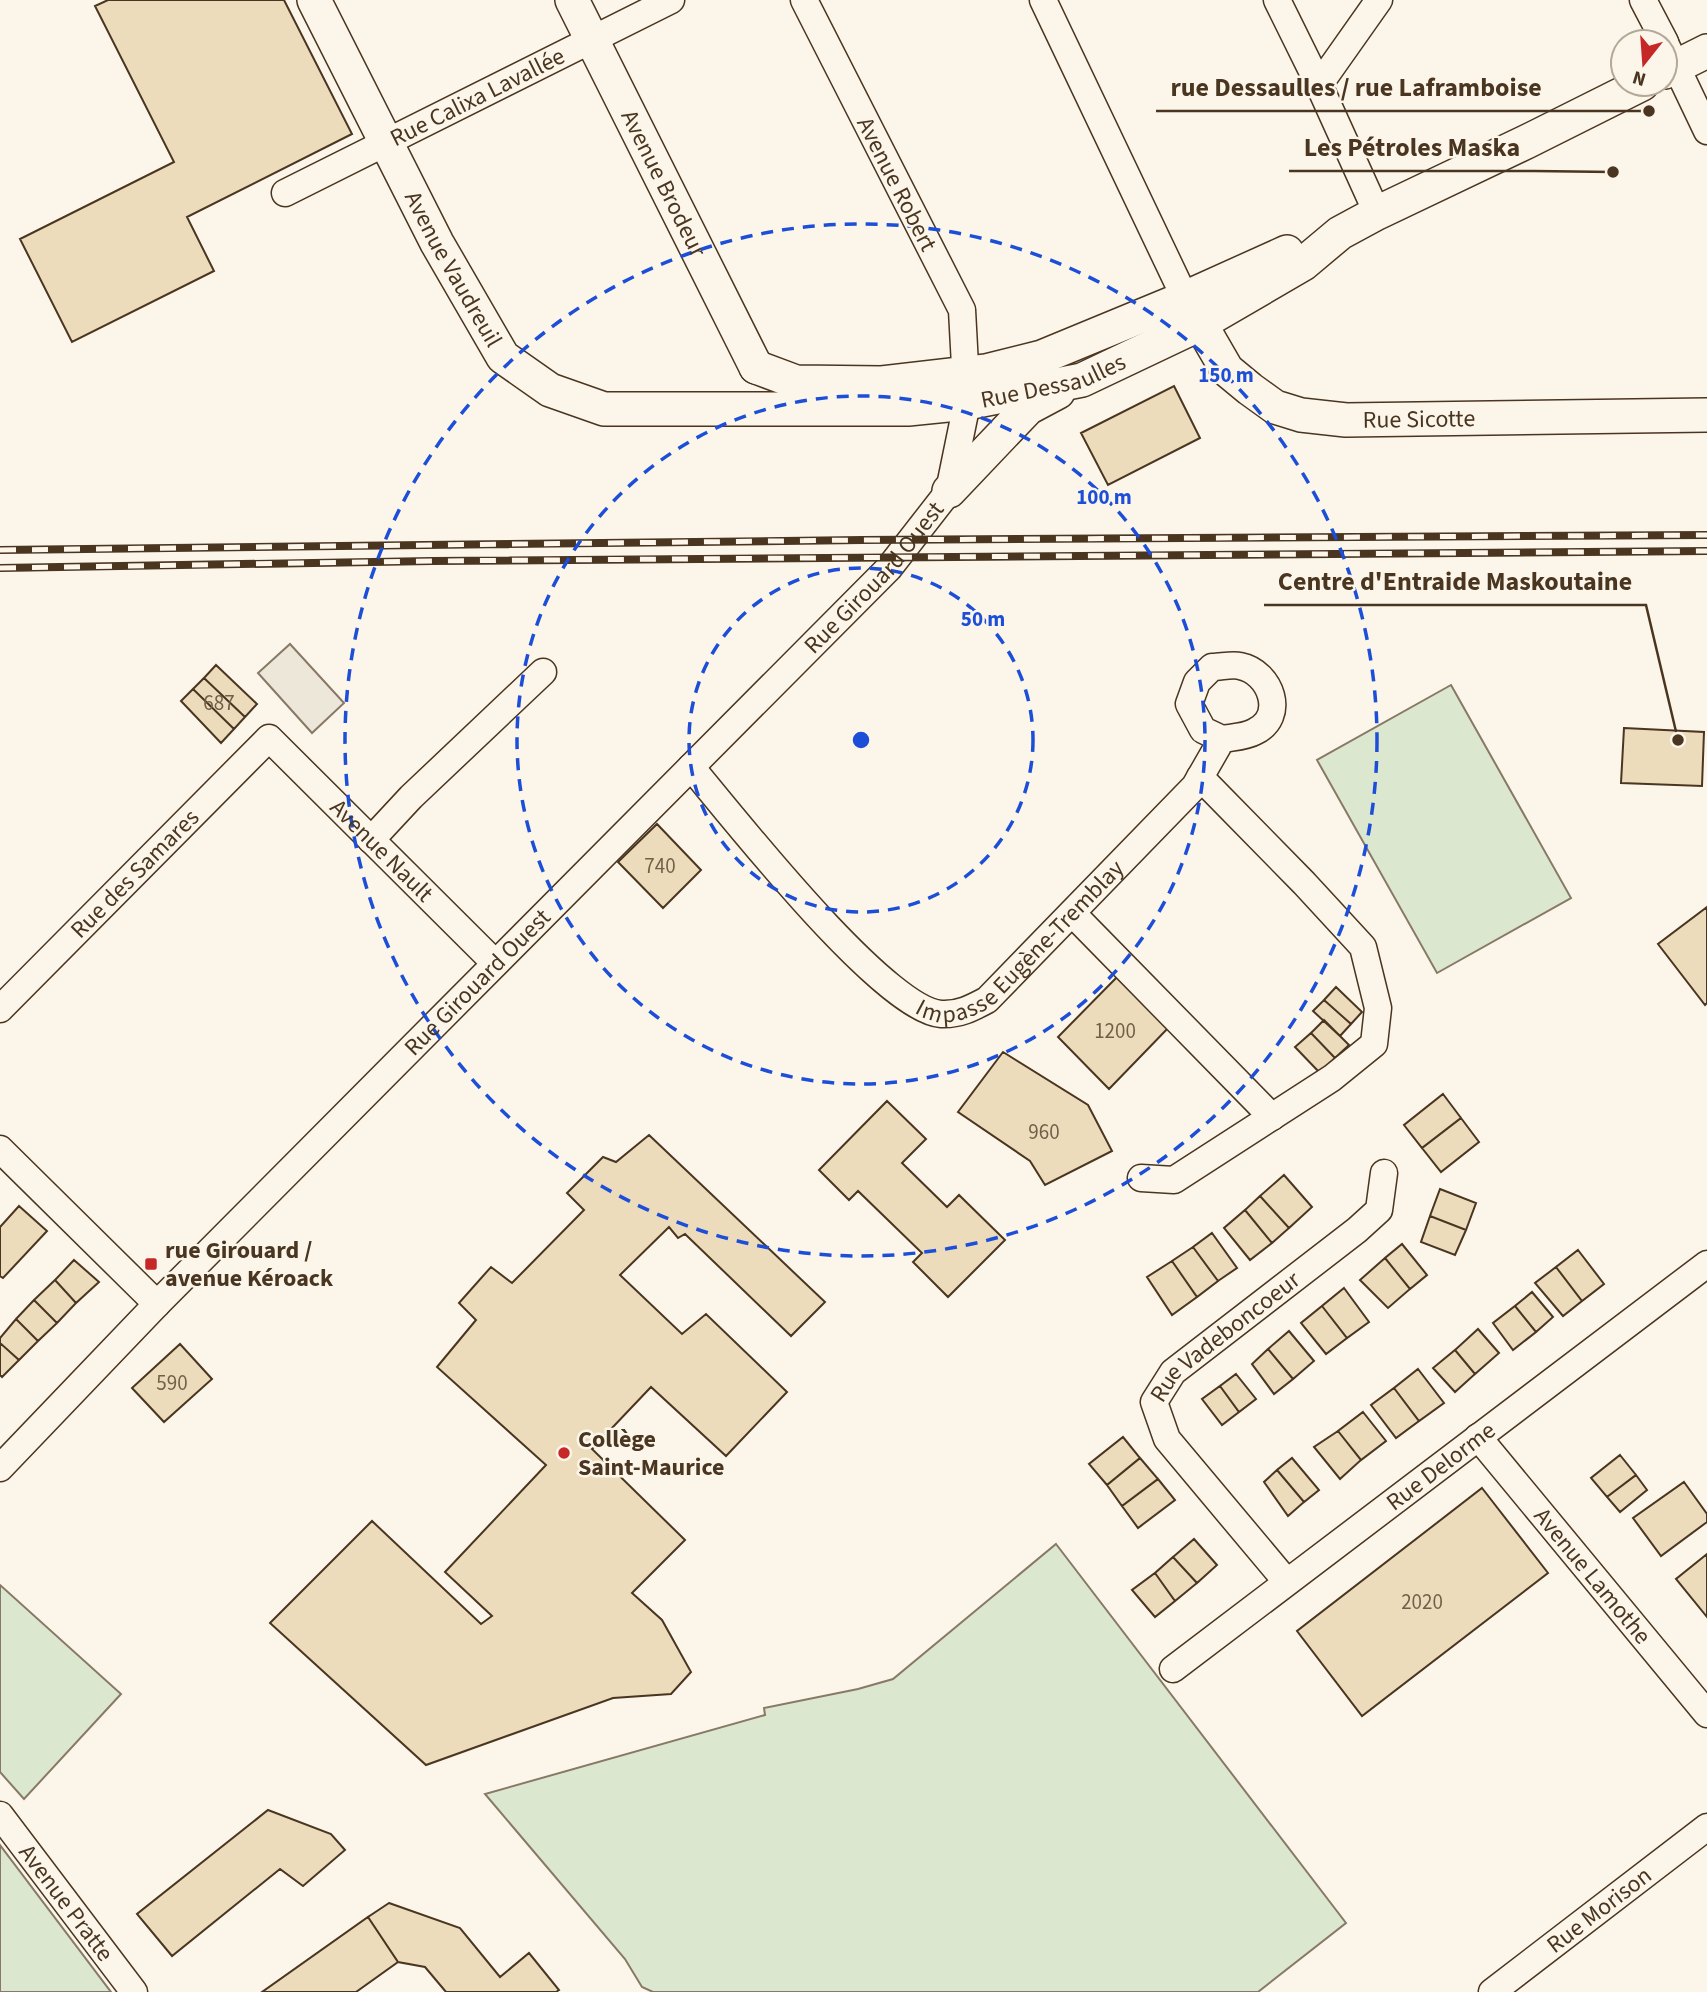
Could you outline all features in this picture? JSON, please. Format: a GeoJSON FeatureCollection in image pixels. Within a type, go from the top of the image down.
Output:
{"type":"FeatureCollection","features":[{"type":"Feature","properties":{"kind":"main road","name":"Avenue Vaudreuil"},"geometry":{"type":"LineString","coordinates":[[314,0],[437,243],[503,357],[550,390],[604,409],[732,408]]}},
{"type":"Feature","properties":{"kind":"main road","name":"Avenue Brodeur"},"geometry":{"type":"LineString","coordinates":[[572,0],[756,367]]}},
{"type":"Feature","properties":{"kind":"main road"},"geometry":{"type":"LineString","coordinates":[[1679,55],[1707,51]]}},
{"type":"Feature","properties":{"kind":"main road","name":"Rue Dessaulles"},"geometry":{"type":"LineString","coordinates":[[732,408],[908,409],[1042,357],[1193,311],[1303,264],[1340,233],[1377,213],[1614,98]]}},
{"type":"Feature","properties":{"kind":"main road","name":"Rue Dessaulles"},"geometry":{"type":"LineString","coordinates":[[756,367],[796,382],[966,388],[1082,380],[1193,311]]}},
{"type":"Feature","properties":{"kind":"main road","name":"Rue Sicotte"},"geometry":{"type":"LineString","coordinates":[[1193,311],[1227,370],[1275,407],[1301,415],[1346,420],[1707,415]]}},
{"type":"Feature","properties":{"kind":"main road"},"geometry":{"type":"LineString","coordinates":[[732,408],[749,389],[756,367]]}},
{"type":"Feature","properties":{"kind":"main road"},"geometry":{"type":"LineString","coordinates":[[949,492],[1028,408],[1082,380]]}},
{"type":"Feature","properties":{"kind":"street","name":"Rue Calixa Lavallée"},"geometry":{"type":"LineString","coordinates":[[285,193],[671,0]]}},
{"type":"Feature","properties":{"kind":"street","name":"Avenue Robert"},"geometry":{"type":"LineString","coordinates":[[804,0],[962,310],[966,388],[949,492]]}},
{"type":"Feature","properties":{"kind":"street"},"geometry":{"type":"LineString","coordinates":[[1043,0],[1193,311]]}},
{"type":"Feature","properties":{"kind":"street"},"geometry":{"type":"LineString","coordinates":[[1277,0],[1377,213]]}},
{"type":"Feature","properties":{"kind":"street"},"geometry":{"type":"LineString","coordinates":[[1319,85],[1379,0]]}},
{"type":"Feature","properties":{"kind":"street"},"geometry":{"type":"LineString","coordinates":[[1643,0],[1656,28]]}},
{"type":"Feature","properties":{"kind":"street"},"geometry":{"type":"LineString","coordinates":[[1679,77],[1707,131]]}},
{"type":"Feature","properties":{"kind":"street","name":"Rue Girouard Ouest"},"geometry":{"type":"LineString","coordinates":[[0,1468],[157,1304],[888,568],[949,492]]}},
{"type":"Feature","properties":{"kind":"street"},"geometry":{"type":"LineString","coordinates":[[371,840],[411,797],[543,673]]}},
{"type":"Feature","properties":{"kind":"street","name":"Avenue Nault"},"geometry":{"type":"LineString","coordinates":[[269,738],[495,963]]}},
{"type":"Feature","properties":{"kind":"street","name":"Rue des Samares"},"geometry":{"type":"LineString","coordinates":[[0,1009],[269,738]]}},
{"type":"Feature","properties":{"kind":"street","name":"Impasse Eugène-Tremblay"},"geometry":{"type":"LineString","coordinates":[[691,767],[806,904],[912,1004],[939,1014],[963,1012],[987,1000],[1195,786],[1222,740]]}},
{"type":"Feature","properties":{"kind":"street"},"geometry":{"type":"LineString","coordinates":[[1141,1178],[1174,1180],[1332,1078],[1374,1044],[1378,1008],[1363,947],[1200,777]]}},
{"type":"Feature","properties":{"kind":"street"},"geometry":{"type":"LineString","coordinates":[[1072,913],[1272,1117]]}},
{"type":"Feature","properties":{"kind":"street"},"geometry":{"type":"LineString","coordinates":[[0,1149],[157,1304]]}},
{"type":"Feature","properties":{"kind":"street","name":"Rue Vadeboncoeur"},"geometry":{"type":"LineString","coordinates":[[1286,1581],[1167,1439],[1154,1402],[1173,1372],[1357,1230],[1379,1210],[1384,1173]]}},
{"type":"Feature","properties":{"kind":"street","name":"Rue Delorme"},"geometry":{"type":"LineString","coordinates":[[1173,1669],[1707,1264]]}},
{"type":"Feature","properties":{"kind":"street","name":"Avenue Lamothe"},"geometry":{"type":"LineString","coordinates":[[1478,1437],[1707,1714]]}},
{"type":"Feature","properties":{"kind":"street","name":"Avenue Pratte"},"geometry":{"type":"LineString","coordinates":[[0,1815],[134,1992]]}},
{"type":"Feature","properties":{"kind":"street","name":"Rue Morison"},"geometry":{"type":"LineString","coordinates":[[1492,1992],[1707,1827]]}},
{"type":"Feature","properties":{"kind":"green space"},"geometry":{"type":"Polygon","coordinates":[[[1451,685],[1571,898],[1437,973],[1317,760],[1451,685]]]}},
{"type":"Feature","properties":{"kind":"green space"},"geometry":{"type":"Polygon","coordinates":[[[1056,1544],[1346,1923],[1258,1992],[653,1992],[642,1987],[625,1959],[485,1794],[765,1715],[764,1708],[893,1679],[1056,1544]]]}},
{"type":"Feature","properties":{"kind":"green space"},"geometry":{"type":"Polygon","coordinates":[[[0,1585],[121,1694],[24,1799],[0,1772],[0,1585]]]}},
{"type":"Feature","properties":{"kind":"green space"},"geometry":{"type":"Polygon","coordinates":[[[0,1845],[111,1992],[0,1992],[0,1845]]]}},
{"type":"Feature","properties":{"kind":"shaded area"},"geometry":{"type":"Polygon","coordinates":[[[290,644],[344,703],[312,733],[258,673],[290,644]]]}},
{"type":"Feature","properties":{"kind":"building"},"geometry":{"type":"Polygon","coordinates":[[[108,0],[284,0],[352,134],[187,217],[214,271],[72,342],[20,239],[174,162],[95,6],[108,0]]]}},
{"type":"Feature","properties":{"kind":"building"},"geometry":{"type":"Polygon","coordinates":[[[1174,386],[1200,438],[1108,485],[1081,433],[1174,386]]]}},
{"type":"Feature","properties":{"kind":"building"},"geometry":{"type":"Polygon","coordinates":[[[216,665],[257,704],[245,717],[204,678],[216,665]]]}},
{"type":"Feature","properties":{"kind":"building"},"geometry":{"type":"Polygon","coordinates":[[[204,678],[245,717],[234,729],[193,689],[204,678]]]}},
{"type":"Feature","properties":{"kind":"building"},"geometry":{"type":"Polygon","coordinates":[[[193,689],[234,729],[221,743],[181,701],[193,689]]]}},
{"type":"Feature","properties":{"kind":"building"},"geometry":{"type":"Polygon","coordinates":[[[1624,728],[1704,732],[1702,786],[1621,783],[1624,728]]]}},
{"type":"Feature","properties":{"kind":"building"},"geometry":{"type":"Polygon","coordinates":[[[657,824],[701,870],[663,908],[618,862],[657,824]]]}},
{"type":"Feature","properties":{"kind":"building"},"geometry":{"type":"Polygon","coordinates":[[[1707,907],[1707,1003],[1705,1005],[1658,944],[1707,907]]]}},
{"type":"Feature","properties":{"kind":"building"},"geometry":{"type":"Polygon","coordinates":[[[1121,973],[1172,1024],[1109,1089],[1058,1037],[1121,973]]]}},
{"type":"Feature","properties":{"kind":"building"},"geometry":{"type":"Polygon","coordinates":[[[1336,987],[1362,1012],[1351,1024],[1324,1000],[1336,987]]]}},
{"type":"Feature","properties":{"kind":"building"},"geometry":{"type":"Polygon","coordinates":[[[1324,1000],[1351,1024],[1340,1036],[1313,1011],[1324,1000]]]}},
{"type":"Feature","properties":{"kind":"building"},"geometry":{"type":"Polygon","coordinates":[[[1324,1020],[1349,1045],[1335,1058],[1311,1033],[1324,1020]]]}},
{"type":"Feature","properties":{"kind":"building"},"geometry":{"type":"Polygon","coordinates":[[[1311,1033],[1335,1058],[1320,1073],[1295,1047],[1311,1033]]]}},
{"type":"Feature","properties":{"kind":"building"},"geometry":{"type":"Polygon","coordinates":[[[1003,1052],[1088,1105],[1112,1151],[1045,1185],[1030,1161],[958,1112],[1003,1052]]]}},
{"type":"Feature","properties":{"kind":"building"},"geometry":{"type":"Polygon","coordinates":[[[1443,1094],[1461,1118],[1422,1148],[1404,1125],[1443,1094]]]}},
{"type":"Feature","properties":{"kind":"building"},"geometry":{"type":"Polygon","coordinates":[[[887,1101],[926,1139],[902,1163],[947,1207],[959,1195],[1005,1240],[948,1297],[913,1262],[922,1253],[858,1191],[849,1200],[819,1170],[887,1101]]]}},
{"type":"Feature","properties":{"kind":"building"},"geometry":{"type":"Polygon","coordinates":[[[1461,1118],[1479,1142],[1441,1172],[1422,1148],[1461,1118]]]}},
{"type":"Feature","properties":{"kind":"building","name":"Collège Saint-Maurice"},"geometry":{"type":"Polygon","coordinates":[[[649,1135],[825,1302],[791,1336],[685,1234],[678,1238],[669,1227],[620,1275],[682,1334],[706,1314],[787,1392],[726,1456],[651,1387],[592,1449],[685,1540],[632,1593],[662,1620],[691,1672],[671,1694],[613,1698],[426,1765],[270,1623],[372,1521],[481,1624],[492,1616],[445,1572],[546,1465],[437,1367],[476,1320],[459,1303],[491,1267],[512,1283],[584,1210],[567,1193],[603,1157],[616,1162],[649,1135]]]}},
{"type":"Feature","properties":{"kind":"building"},"geometry":{"type":"Polygon","coordinates":[[[1284,1175],[1312,1207],[1289,1228],[1260,1196],[1284,1175]]]}},
{"type":"Feature","properties":{"kind":"building"},"geometry":{"type":"Polygon","coordinates":[[[1440,1189],[1476,1203],[1466,1230],[1430,1216],[1440,1189]]]}},
{"type":"Feature","properties":{"kind":"building"},"geometry":{"type":"Polygon","coordinates":[[[1260,1196],[1289,1228],[1272,1243],[1245,1210],[1260,1196]]]}},
{"type":"Feature","properties":{"kind":"building"},"geometry":{"type":"Polygon","coordinates":[[[19,1206],[47,1231],[3,1278],[0,1276],[0,1227],[19,1206]]]}},
{"type":"Feature","properties":{"kind":"building"},"geometry":{"type":"Polygon","coordinates":[[[1245,1210],[1272,1243],[1250,1260],[1224,1228],[1245,1210]]]}},
{"type":"Feature","properties":{"kind":"building"},"geometry":{"type":"Polygon","coordinates":[[[1430,1216],[1466,1230],[1455,1255],[1421,1242],[1430,1216]]]}},
{"type":"Feature","properties":{"kind":"building"},"geometry":{"type":"Polygon","coordinates":[[[1212,1233],[1237,1268],[1218,1281],[1193,1247],[1212,1233]]]}},
{"type":"Feature","properties":{"kind":"building"},"geometry":{"type":"Polygon","coordinates":[[[1402,1244],[1427,1275],[1410,1289],[1385,1258],[1402,1244]]]}},
{"type":"Feature","properties":{"kind":"building"},"geometry":{"type":"Polygon","coordinates":[[[1193,1247],[1218,1281],[1197,1297],[1172,1261],[1193,1247]]]}},
{"type":"Feature","properties":{"kind":"building"},"geometry":{"type":"Polygon","coordinates":[[[1578,1250],[1604,1284],[1582,1301],[1556,1267],[1578,1250]]]}},
{"type":"Feature","properties":{"kind":"building"},"geometry":{"type":"Polygon","coordinates":[[[1385,1258],[1410,1289],[1388,1308],[1360,1280],[1385,1258]]]}},
{"type":"Feature","properties":{"kind":"building"},"geometry":{"type":"Polygon","coordinates":[[[74,1260],[99,1282],[76,1303],[55,1280],[74,1260]]]}},
{"type":"Feature","properties":{"kind":"building"},"geometry":{"type":"Polygon","coordinates":[[[1172,1261],[1197,1297],[1172,1315],[1147,1277],[1172,1261]]]}},
{"type":"Feature","properties":{"kind":"building"},"geometry":{"type":"Polygon","coordinates":[[[1556,1267],[1582,1301],[1563,1316],[1535,1283],[1556,1267]]]}},
{"type":"Feature","properties":{"kind":"building"},"geometry":{"type":"Polygon","coordinates":[[[55,1280],[76,1303],[57,1323],[34,1300],[55,1280]]]}},
{"type":"Feature","properties":{"kind":"building"},"geometry":{"type":"Polygon","coordinates":[[[1344,1288],[1369,1322],[1347,1338],[1322,1306],[1344,1288]]]}},
{"type":"Feature","properties":{"kind":"building"},"geometry":{"type":"Polygon","coordinates":[[[1532,1292],[1553,1317],[1536,1332],[1515,1306],[1532,1292]]]}},
{"type":"Feature","properties":{"kind":"building"},"geometry":{"type":"Polygon","coordinates":[[[34,1300],[57,1323],[38,1341],[16,1319],[34,1300]]]}},
{"type":"Feature","properties":{"kind":"building"},"geometry":{"type":"Polygon","coordinates":[[[1322,1306],[1347,1338],[1326,1354],[1301,1323],[1322,1306]]]}},
{"type":"Feature","properties":{"kind":"building"},"geometry":{"type":"Polygon","coordinates":[[[1515,1306],[1536,1332],[1513,1350],[1493,1323],[1515,1306]]]}},
{"type":"Feature","properties":{"kind":"building"},"geometry":{"type":"Polygon","coordinates":[[[16,1319],[38,1341],[19,1360],[0,1343],[0,1338],[16,1319]]]}},
{"type":"Feature","properties":{"kind":"building"},"geometry":{"type":"Polygon","coordinates":[[[1478,1329],[1499,1353],[1475,1374],[1455,1350],[1478,1329]]]}},
{"type":"Feature","properties":{"kind":"building"},"geometry":{"type":"Polygon","coordinates":[[[1289,1331],[1314,1361],[1293,1379],[1268,1349],[1289,1331]]]}},
{"type":"Feature","properties":{"kind":"building"},"geometry":{"type":"Polygon","coordinates":[[[0,1343],[19,1360],[2,1377],[0,1375],[0,1343]]]}},
{"type":"Feature","properties":{"kind":"building"},"geometry":{"type":"Polygon","coordinates":[[[180,1344],[212,1379],[164,1422],[132,1388],[180,1344]]]}},
{"type":"Feature","properties":{"kind":"building"},"geometry":{"type":"Polygon","coordinates":[[[1268,1349],[1293,1379],[1274,1394],[1252,1364],[1268,1349]]]}},
{"type":"Feature","properties":{"kind":"building"},"geometry":{"type":"Polygon","coordinates":[[[1455,1350],[1475,1374],[1455,1392],[1433,1368],[1455,1350]]]}},
{"type":"Feature","properties":{"kind":"building"},"geometry":{"type":"Polygon","coordinates":[[[1418,1369],[1444,1403],[1419,1421],[1394,1388],[1418,1369]]]}},
{"type":"Feature","properties":{"kind":"building"},"geometry":{"type":"Polygon","coordinates":[[[1236,1374],[1256,1399],[1239,1412],[1220,1386],[1236,1374]]]}},
{"type":"Feature","properties":{"kind":"building"},"geometry":{"type":"Polygon","coordinates":[[[1220,1386],[1239,1412],[1222,1425],[1202,1399],[1220,1386]]]}},
{"type":"Feature","properties":{"kind":"building"},"geometry":{"type":"Polygon","coordinates":[[[1394,1388],[1419,1421],[1396,1438],[1371,1405],[1394,1388]]]}},
{"type":"Feature","properties":{"kind":"building"},"geometry":{"type":"Polygon","coordinates":[[[1363,1412],[1386,1441],[1361,1460],[1338,1431],[1363,1412]]]}},
{"type":"Feature","properties":{"kind":"building"},"geometry":{"type":"Polygon","coordinates":[[[1338,1431],[1361,1460],[1340,1479],[1314,1447],[1338,1431]]]}},
{"type":"Feature","properties":{"kind":"building"},"geometry":{"type":"Polygon","coordinates":[[[1123,1437],[1140,1458],[1107,1485],[1089,1464],[1123,1437]]]}},
{"type":"Feature","properties":{"kind":"building"},"geometry":{"type":"Polygon","coordinates":[[[1620,1455],[1636,1475],[1607,1497],[1591,1478],[1620,1455]]]}},
{"type":"Feature","properties":{"kind":"building"},"geometry":{"type":"Polygon","coordinates":[[[1140,1458],[1158,1479],[1122,1506],[1107,1485],[1140,1458]]]}},
{"type":"Feature","properties":{"kind":"building"},"geometry":{"type":"Polygon","coordinates":[[[1292,1458],[1319,1490],[1304,1502],[1277,1470],[1292,1458]]]}},
{"type":"Feature","properties":{"kind":"building"},"geometry":{"type":"Polygon","coordinates":[[[1277,1470],[1304,1502],[1288,1516],[1264,1482],[1277,1470]]]}},
{"type":"Feature","properties":{"kind":"building"},"geometry":{"type":"Polygon","coordinates":[[[1636,1475],[1647,1490],[1620,1512],[1607,1497],[1636,1475]]]}},
{"type":"Feature","properties":{"kind":"building"},"geometry":{"type":"Polygon","coordinates":[[[1158,1479],[1175,1500],[1138,1528],[1122,1506],[1158,1479]]]}},
{"type":"Feature","properties":{"kind":"building"},"geometry":{"type":"Polygon","coordinates":[[[1684,1482],[1707,1514],[1707,1522],[1661,1556],[1633,1518],[1684,1482]]]}},
{"type":"Feature","properties":{"kind":"building"},"geometry":{"type":"Polygon","coordinates":[[[1482,1488],[1548,1573],[1362,1716],[1297,1631],[1482,1488]]]}},
{"type":"Feature","properties":{"kind":"building"},"geometry":{"type":"Polygon","coordinates":[[[1194,1539],[1217,1565],[1197,1583],[1173,1557],[1194,1539]]]}},
{"type":"Feature","properties":{"kind":"building"},"geometry":{"type":"Polygon","coordinates":[[[1707,1554],[1707,1617],[1676,1579],[1707,1554]]]}},
{"type":"Feature","properties":{"kind":"building"},"geometry":{"type":"Polygon","coordinates":[[[1173,1557],[1197,1583],[1175,1601],[1155,1573],[1173,1557]]]}},
{"type":"Feature","properties":{"kind":"building"},"geometry":{"type":"Polygon","coordinates":[[[1155,1573],[1175,1601],[1155,1617],[1132,1590],[1155,1573]]]}},
{"type":"Feature","properties":{"kind":"building"},"geometry":{"type":"Polygon","coordinates":[[[268,1810],[331,1834],[345,1850],[303,1886],[280,1869],[172,1956],[137,1914],[268,1810]]]}},
{"type":"Feature","properties":{"kind":"building"},"geometry":{"type":"Polygon","coordinates":[[[389,1903],[460,1928],[500,1977],[529,1953],[559,1990],[446,1992],[425,1967],[398,1962],[368,1917],[389,1903]]]}},
{"type":"Feature","properties":{"kind":"building"},"geometry":{"type":"Polygon","coordinates":[[[368,1917],[398,1962],[356,1992],[262,1992],[368,1917]]]}},
{"type":"Feature","properties":{"kind":"railway"},"geometry":{"type":"LineString","coordinates":[[0,550],[862,540],[1707,535]]}},
{"type":"Feature","properties":{"kind":"railway"},"geometry":{"type":"LineString","coordinates":[[0,568],[432,561],[1707,551]]}},
{"type":"Feature","properties":{"kind":"place","name":"rue Dessaulles / rue Laframboise"},"geometry":{"type":"Point","coordinates":[1649,111]}},
{"type":"Feature","properties":{"kind":"place","name":"Les Pétroles Maska"},"geometry":{"type":"Point","coordinates":[1613,172]}},
{"type":"Feature","properties":{"kind":"place","name":"Centre d'Entraide Maskoutaine"},"geometry":{"type":"Point","coordinates":[1678,740]}},
{"type":"Feature","properties":{"kind":"place","name":"rue Girouard / avenue Kéroack"},"geometry":{"type":"Point","coordinates":[151,1264]}},
{"type":"Feature","properties":{"kind":"place","name":"Collège Saint-Maurice"},"geometry":{"type":"Point","coordinates":[564,1453]}}]}
